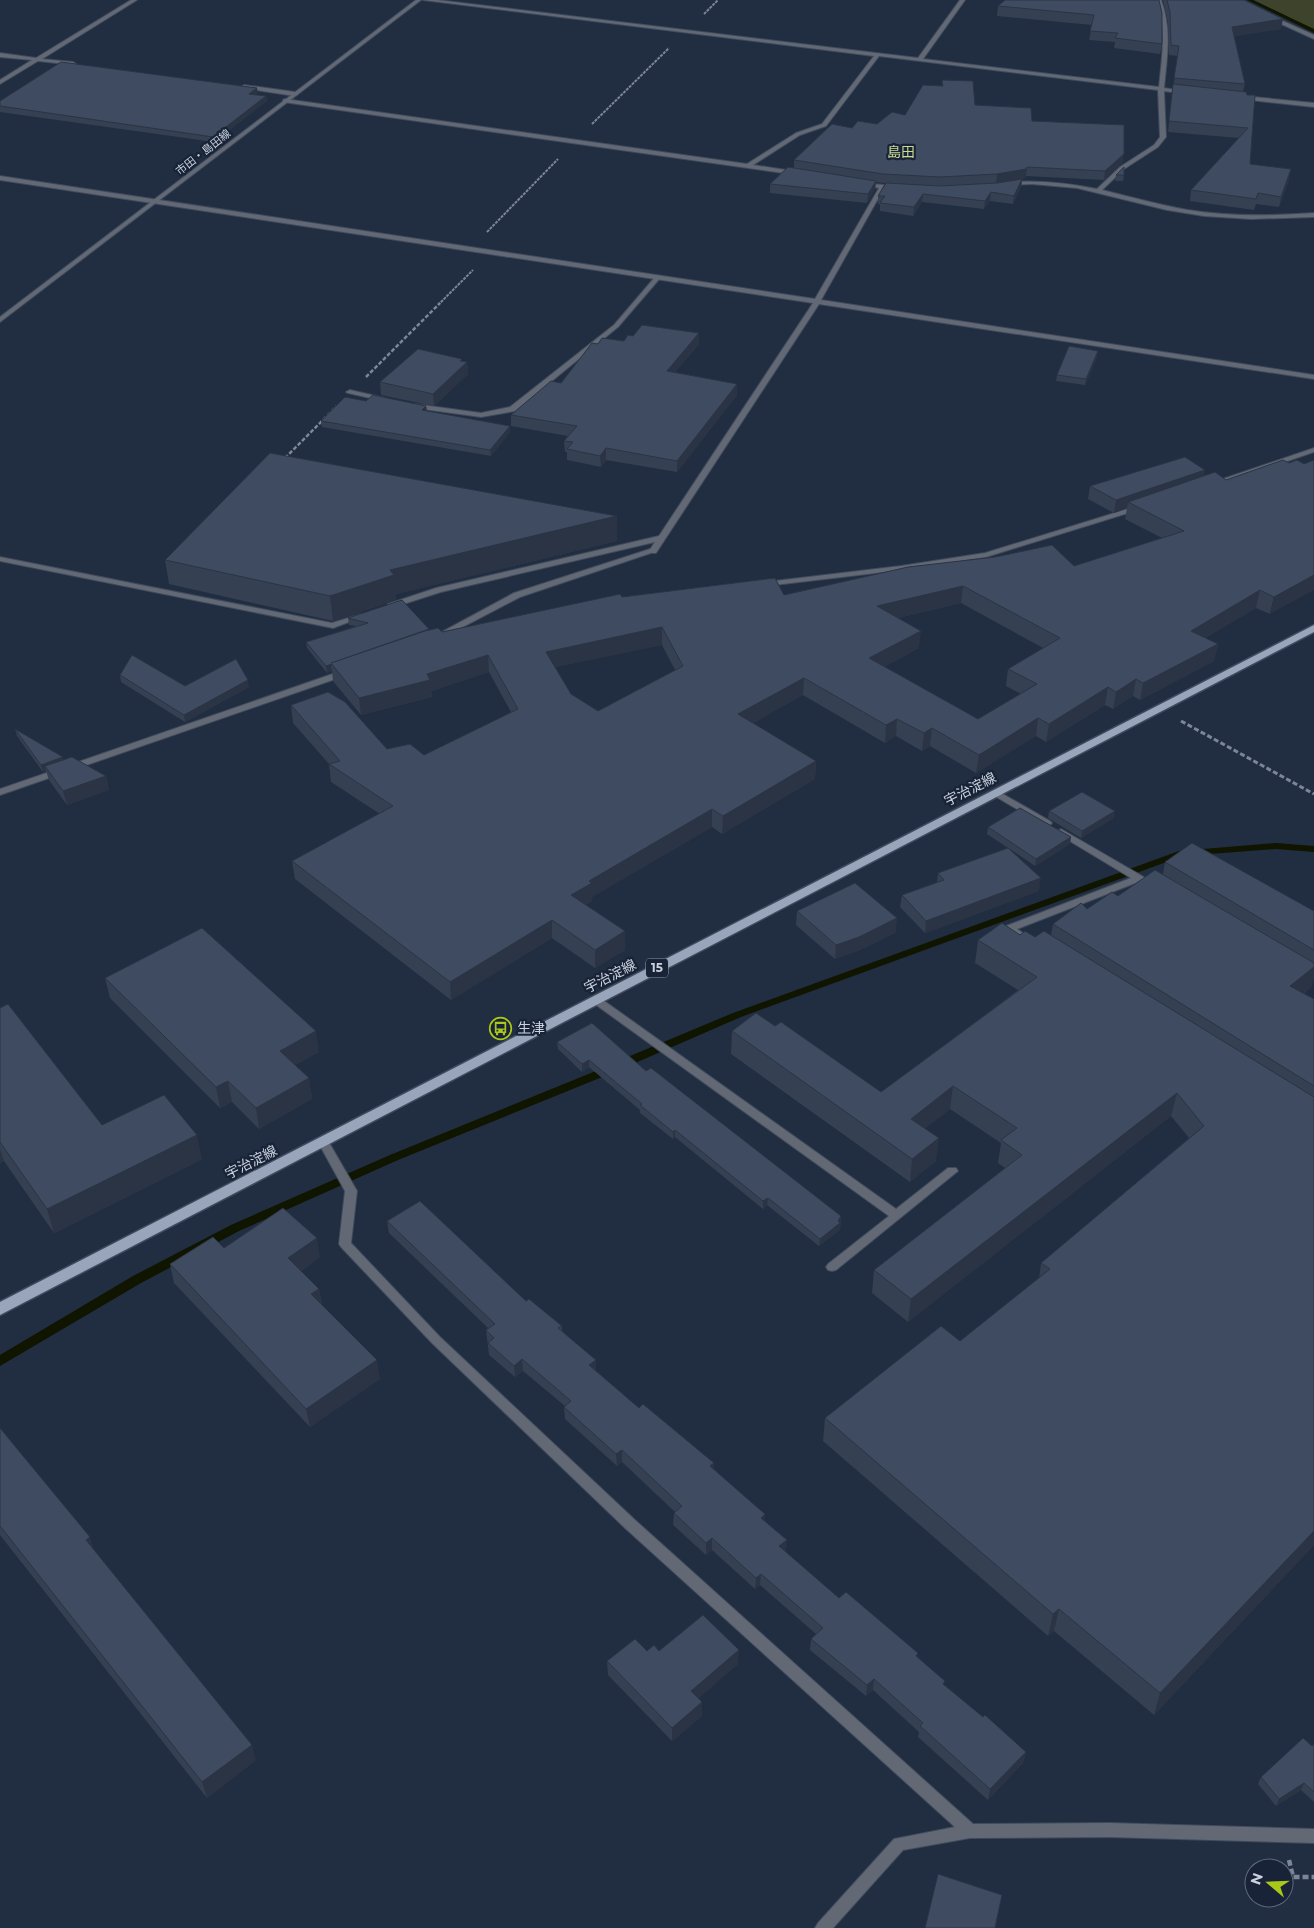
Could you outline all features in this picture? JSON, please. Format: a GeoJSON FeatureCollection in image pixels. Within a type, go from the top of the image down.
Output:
{"type":"FeatureCollection","features":[{"type":"Feature","properties":{"kind":"main road","name":"宇治淀線"},"geometry":{"type":"LineString","coordinates":[[0,1309],[1314,628]]}},
{"type":"Feature","properties":{"kind":"street"},"geometry":{"type":"LineString","coordinates":[[0,82],[135,0]]}},
{"type":"Feature","properties":{"kind":"street","name":"市田・島田線"},"geometry":{"type":"LineString","coordinates":[[0,320],[419,0]]}},
{"type":"Feature","properties":{"kind":"street"},"geometry":{"type":"LineString","coordinates":[[425,0],[1189,93]]}},
{"type":"Feature","properties":{"kind":"street"},"geometry":{"type":"LineString","coordinates":[[955,0],[963,0]]}},
{"type":"Feature","properties":{"kind":"street"},"geometry":{"type":"LineString","coordinates":[[919,60],[963,0]]}},
{"type":"Feature","properties":{"kind":"street"},"geometry":{"type":"LineString","coordinates":[[1098,192],[1122,168],[1156,146],[1163,137],[1161,90],[1166,46],[1165,17],[1159,0]]}},
{"type":"Feature","properties":{"kind":"street"},"geometry":{"type":"LineString","coordinates":[[1270,16],[1314,37]]}},
{"type":"Feature","properties":{"kind":"street"},"geometry":{"type":"LineString","coordinates":[[0,54],[84,66]]}},
{"type":"Feature","properties":{"kind":"street"},"geometry":{"type":"LineString","coordinates":[[748,166],[798,134],[824,125],[877,55]]}},
{"type":"Feature","properties":{"kind":"street"},"geometry":{"type":"LineString","coordinates":[[237,86],[294,94]]}},
{"type":"Feature","properties":{"kind":"street"},"geometry":{"type":"LineString","coordinates":[[1237,97],[1314,105]]}},
{"type":"Feature","properties":{"kind":"street"},"geometry":{"type":"LineString","coordinates":[[285,101],[806,175]]}},
{"type":"Feature","properties":{"kind":"street"},"geometry":{"type":"LineString","coordinates":[[0,178],[1314,376]]}},
{"type":"Feature","properties":{"kind":"street"},"geometry":{"type":"LineString","coordinates":[[853,182],[901,188]]}},
{"type":"Feature","properties":{"kind":"street"},"geometry":{"type":"LineString","coordinates":[[1003,186],[1026,182],[1052,184],[1188,212],[1228,216],[1282,218],[1314,215]]}},
{"type":"Feature","properties":{"kind":"street"},"geometry":{"type":"LineString","coordinates":[[453,638],[424,644],[461,622],[517,595],[653,550],[817,302],[882,187]]}},
{"type":"Feature","properties":{"kind":"street"},"geometry":{"type":"LineString","coordinates":[[406,404],[481,415],[512,409],[616,326],[658,277]]}},
{"type":"Feature","properties":{"kind":"street"},"geometry":{"type":"LineString","coordinates":[[350,392],[388,400]]}},
{"type":"Feature","properties":{"kind":"street"},"geometry":{"type":"LineString","coordinates":[[1202,487],[1314,450]]}},
{"type":"Feature","properties":{"kind":"street"},"geometry":{"type":"LineString","coordinates":[[757,586],[986,555],[1147,506]]}},
{"type":"Feature","properties":{"kind":"street"},"geometry":{"type":"LineString","coordinates":[[386,608],[440,590],[661,538]]}},
{"type":"Feature","properties":{"kind":"street"},"geometry":{"type":"LineString","coordinates":[[0,559],[333,626],[369,614]]}},
{"type":"Feature","properties":{"kind":"street"},"geometry":{"type":"LineString","coordinates":[[0,792],[349,671]]}},
{"type":"Feature","properties":{"kind":"street"},"geometry":{"type":"LineString","coordinates":[[996,793],[1164,894]]}},
{"type":"Feature","properties":{"kind":"street"},"geometry":{"type":"LineString","coordinates":[[1042,949],[1009,928],[1139,878]]}},
{"type":"Feature","properties":{"kind":"street"},"geometry":{"type":"LineString","coordinates":[[596,1000],[896,1215]]}},
{"type":"Feature","properties":{"kind":"street"},"geometry":{"type":"LineString","coordinates":[[324,1142],[351,1191],[345,1244],[436,1340],[630,1524],[970,1831]]}},
{"type":"Feature","properties":{"kind":"street"},"geometry":{"type":"LineString","coordinates":[[832,1267],[952,1171]]}},
{"type":"Feature","properties":{"kind":"street"},"geometry":{"type":"LineString","coordinates":[[823,1928],[899,1844],[970,1831],[1109,1830],[1314,1836]]}},
{"type":"Feature","properties":{"kind":"path"},"geometry":{"type":"LineString","coordinates":[[280,463],[491,252]]}},
{"type":"Feature","properties":{"kind":"path"},"geometry":{"type":"LineString","coordinates":[[1159,708],[1314,794]]}},
{"type":"Feature","properties":{"kind":"path"},"geometry":{"type":"LineString","coordinates":[[1283,1835],[1293,1877],[1314,1878]]}},
{"type":"Feature","properties":{"kind":"green space"},"geometry":{"type":"Polygon","coordinates":[[[1254,0],[1314,0],[1314,30],[1311,29],[1254,0]]]}},
{"type":"Feature","properties":{"kind":"building"},"geometry":{"type":"Polygon","coordinates":[[[1005,0],[1159,0],[1162,13],[1162,44],[1115,38],[1118,33],[1090,31],[1094,15],[998,6],[1005,0]]]}},
{"type":"Feature","properties":{"kind":"building"},"geometry":{"type":"Polygon","coordinates":[[[1167,0],[1244,0],[1283,19],[1232,27],[1245,84],[1174,78],[1179,46],[1171,45],[1170,12],[1167,0]]]}},
{"type":"Feature","properties":{"kind":"building"},"geometry":{"type":"Polygon","coordinates":[[[61,62],[257,88],[249,94],[266,96],[213,137],[0,106],[0,101],[61,62]]]}},
{"type":"Feature","properties":{"kind":"building"},"geometry":{"type":"Polygon","coordinates":[[[942,80],[973,81],[975,105],[1031,108],[1032,121],[1124,125],[1124,154],[1105,171],[1027,167],[1026,169],[997,174],[940,177],[883,174],[794,160],[832,124],[852,128],[858,121],[877,124],[892,112],[905,115],[923,85],[943,86],[942,80]]]}},
{"type":"Feature","properties":{"kind":"building"},"geometry":{"type":"Polygon","coordinates":[[[1173,84],[1246,92],[1247,95],[1255,95],[1250,164],[1291,169],[1281,197],[1258,193],[1256,199],[1191,190],[1248,128],[1169,121],[1173,84]]]}},
{"type":"Feature","properties":{"kind":"building"},"geometry":{"type":"Polygon","coordinates":[[[788,167],[876,181],[868,194],[770,184],[788,167]]]}},
{"type":"Feature","properties":{"kind":"building"},"geometry":{"type":"Polygon","coordinates":[[[1124,167],[1124,175],[1116,175],[1124,167]]]}},
{"type":"Feature","properties":{"kind":"building"},"geometry":{"type":"Polygon","coordinates":[[[1022,179],[1014,196],[991,192],[985,201],[923,194],[914,207],[880,203],[885,196],[878,196],[886,183],[940,186],[997,183],[1022,179]]]}},
{"type":"Feature","properties":{"kind":"building"},"geometry":{"type":"Polygon","coordinates":[[[642,325],[699,333],[667,371],[737,384],[677,461],[606,448],[600,456],[567,449],[573,442],[564,441],[577,426],[511,415],[551,381],[561,383],[592,343],[598,344],[602,338],[624,341],[628,335],[633,336],[642,325]]]}},
{"type":"Feature","properties":{"kind":"building"},"geometry":{"type":"Polygon","coordinates":[[[1069,346],[1098,351],[1086,379],[1057,375],[1069,346]]]}},
{"type":"Feature","properties":{"kind":"building"},"geometry":{"type":"Polygon","coordinates":[[[418,349],[462,359],[460,361],[467,362],[433,394],[380,382],[418,349]]]}},
{"type":"Feature","properties":{"kind":"building"},"geometry":{"type":"Polygon","coordinates":[[[373,395],[426,406],[422,410],[510,426],[490,450],[321,421],[345,397],[366,401],[373,395]]]}},
{"type":"Feature","properties":{"kind":"building"},"geometry":{"type":"Polygon","coordinates":[[[270,453],[617,516],[390,570],[394,575],[330,596],[165,560],[270,453]]]}},
{"type":"Feature","properties":{"kind":"building"},"geometry":{"type":"Polygon","coordinates":[[[1185,457],[1205,470],[1116,500],[1090,486],[1185,457]]]}},
{"type":"Feature","properties":{"kind":"building"},"geometry":{"type":"Polygon","coordinates":[[[1283,460],[1289,463],[1297,460],[1304,464],[1314,460],[1314,575],[1274,597],[1260,590],[1191,631],[1218,644],[1143,683],[1136,679],[1116,692],[1108,687],[1049,724],[1038,718],[979,755],[932,728],[924,733],[897,719],[886,725],[804,678],[738,714],[816,761],[723,816],[712,809],[589,881],[592,883],[571,895],[625,931],[595,950],[552,920],[450,982],[292,861],[393,806],[329,764],[340,761],[291,705],[328,692],[345,702],[387,749],[410,744],[424,755],[518,709],[488,655],[427,674],[430,680],[359,698],[331,663],[425,631],[438,628],[442,632],[620,594],[622,597],[775,578],[784,595],[908,567],[995,557],[1052,545],[1074,566],[1184,531],[1128,502],[1215,472],[1226,480],[1283,460]],[[963,586],[877,606],[921,631],[869,658],[978,719],[1037,684],[1008,669],[1060,638],[963,586]],[[662,627],[546,652],[571,694],[598,711],[683,666],[662,627]]]}},
{"type":"Feature","properties":{"kind":"building"},"geometry":{"type":"Polygon","coordinates":[[[402,600],[429,629],[326,666],[306,642],[368,623],[348,618],[402,600]]]}},
{"type":"Feature","properties":{"kind":"building"},"geometry":{"type":"Polygon","coordinates":[[[132,655],[185,686],[236,659],[248,680],[184,715],[120,675],[132,655]]]}},
{"type":"Feature","properties":{"kind":"building"},"geometry":{"type":"Polygon","coordinates":[[[15,729],[63,757],[41,765],[15,729]]]}},
{"type":"Feature","properties":{"kind":"building"},"geometry":{"type":"Polygon","coordinates":[[[72,757],[106,776],[63,791],[45,766],[72,757]]]}},
{"type":"Feature","properties":{"kind":"building"},"geometry":{"type":"Polygon","coordinates":[[[1082,792],[1115,811],[1082,831],[1049,811],[1082,792]]]}},
{"type":"Feature","properties":{"kind":"building"},"geometry":{"type":"Polygon","coordinates":[[[1020,808],[1071,837],[1036,859],[988,827],[1020,808]]]}},
{"type":"Feature","properties":{"kind":"building"},"geometry":{"type":"Polygon","coordinates":[[[1192,843],[1314,911],[1314,950],[1165,862],[1192,843]]]}},
{"type":"Feature","properties":{"kind":"building"},"geometry":{"type":"Polygon","coordinates":[[[1008,848],[1041,878],[926,921],[902,895],[944,880],[938,873],[1008,848]]]}},
{"type":"Feature","properties":{"kind":"building"},"geometry":{"type":"Polygon","coordinates":[[[1155,870],[1314,963],[1314,967],[1290,986],[1314,999],[1314,1086],[1053,924],[1081,903],[1087,909],[1112,892],[1118,896],[1155,870]]]}},
{"type":"Feature","properties":{"kind":"building"},"geometry":{"type":"Polygon","coordinates":[[[855,883],[897,918],[859,937],[836,945],[797,911],[855,883]]]}},
{"type":"Feature","properties":{"kind":"building"},"geometry":{"type":"Polygon","coordinates":[[[1002,923],[1020,935],[1025,931],[1035,937],[1044,931],[1314,1097],[1314,1531],[1160,1693],[1059,1609],[1053,1614],[825,1418],[941,1326],[960,1341],[1050,1269],[1041,1263],[1204,1126],[1177,1093],[911,1299],[874,1270],[1022,1155],[1001,1140],[1017,1128],[953,1086],[911,1119],[939,1138],[912,1159],[732,1031],[756,1013],[775,1026],[781,1022],[881,1092],[1037,977],[978,940],[1002,923]]]}},
{"type":"Feature","properties":{"kind":"building"},"geometry":{"type":"Polygon","coordinates":[[[202,928],[316,1031],[280,1051],[309,1078],[256,1108],[228,1081],[216,1087],[105,978],[202,928]]]}},
{"type":"Feature","properties":{"kind":"building"},"geometry":{"type":"Polygon","coordinates":[[[8,1004],[102,1125],[164,1095],[197,1135],[47,1209],[0,1142],[0,1008],[8,1004]]]}},
{"type":"Feature","properties":{"kind":"building"},"geometry":{"type":"Polygon","coordinates":[[[592,1023],[646,1071],[651,1068],[841,1216],[838,1221],[840,1223],[820,1239],[768,1198],[763,1201],[675,1130],[673,1132],[589,1060],[582,1064],[557,1042],[592,1023]]]}},
{"type":"Feature","properties":{"kind":"building"},"geometry":{"type":"Polygon","coordinates":[[[420,1201],[526,1301],[529,1299],[562,1326],[558,1328],[596,1360],[589,1365],[639,1408],[643,1404],[714,1463],[710,1466],[765,1514],[761,1518],[787,1540],[779,1546],[839,1598],[846,1592],[918,1653],[916,1656],[945,1681],[943,1684],[983,1717],[985,1715],[1026,1752],[990,1789],[920,1726],[923,1723],[874,1679],[867,1685],[811,1639],[823,1628],[761,1574],[756,1578],[712,1538],[706,1543],[674,1513],[682,1506],[622,1450],[616,1454],[564,1407],[571,1401],[522,1359],[514,1366],[488,1343],[494,1338],[486,1330],[495,1324],[387,1221],[420,1201]]]}},
{"type":"Feature","properties":{"kind":"building"},"geometry":{"type":"Polygon","coordinates":[[[283,1208],[317,1238],[288,1258],[319,1289],[311,1294],[377,1360],[306,1409],[170,1264],[213,1237],[224,1248],[283,1208]]]}},
{"type":"Feature","properties":{"kind":"building"},"geometry":{"type":"Polygon","coordinates":[[[0,1428],[90,1537],[86,1540],[252,1745],[202,1782],[0,1526],[0,1428]]]}},
{"type":"Feature","properties":{"kind":"building"},"geometry":{"type":"Polygon","coordinates":[[[703,1615],[739,1650],[691,1691],[702,1702],[672,1728],[607,1661],[635,1639],[647,1651],[654,1645],[659,1651],[703,1615]]]}},
{"type":"Feature","properties":{"kind":"building"},"geometry":{"type":"Polygon","coordinates":[[[1303,1738],[1312,1746],[1314,1744],[1314,1792],[1304,1783],[1279,1799],[1261,1777],[1303,1738]]]}},
{"type":"Feature","properties":{"kind":"building"},"geometry":{"type":"Polygon","coordinates":[[[938,1874],[1002,1895],[995,1928],[925,1928],[938,1874]]]}},
{"type":"Feature","properties":{"kind":"waterway"},"geometry":{"type":"LineString","coordinates":[[1249,0],[1314,31]]}},
{"type":"Feature","properties":{"kind":"waterway"},"geometry":{"type":"LineString","coordinates":[[622,1064],[737,1015],[1182,853],[1276,846],[1314,849]]}},
{"type":"Feature","properties":{"kind":"waterway"},"geometry":{"type":"LineString","coordinates":[[0,1361],[137,1279],[235,1228],[340,1180],[608,1070]]}},
{"type":"Feature","properties":{"kind":"place","name":"生津"},"geometry":{"type":"Point","coordinates":[501,1028]}},
{"type":"Feature","properties":{"kind":"district","name":"島田"},"geometry":{"type":"Point","coordinates":[901,152]}}]}
